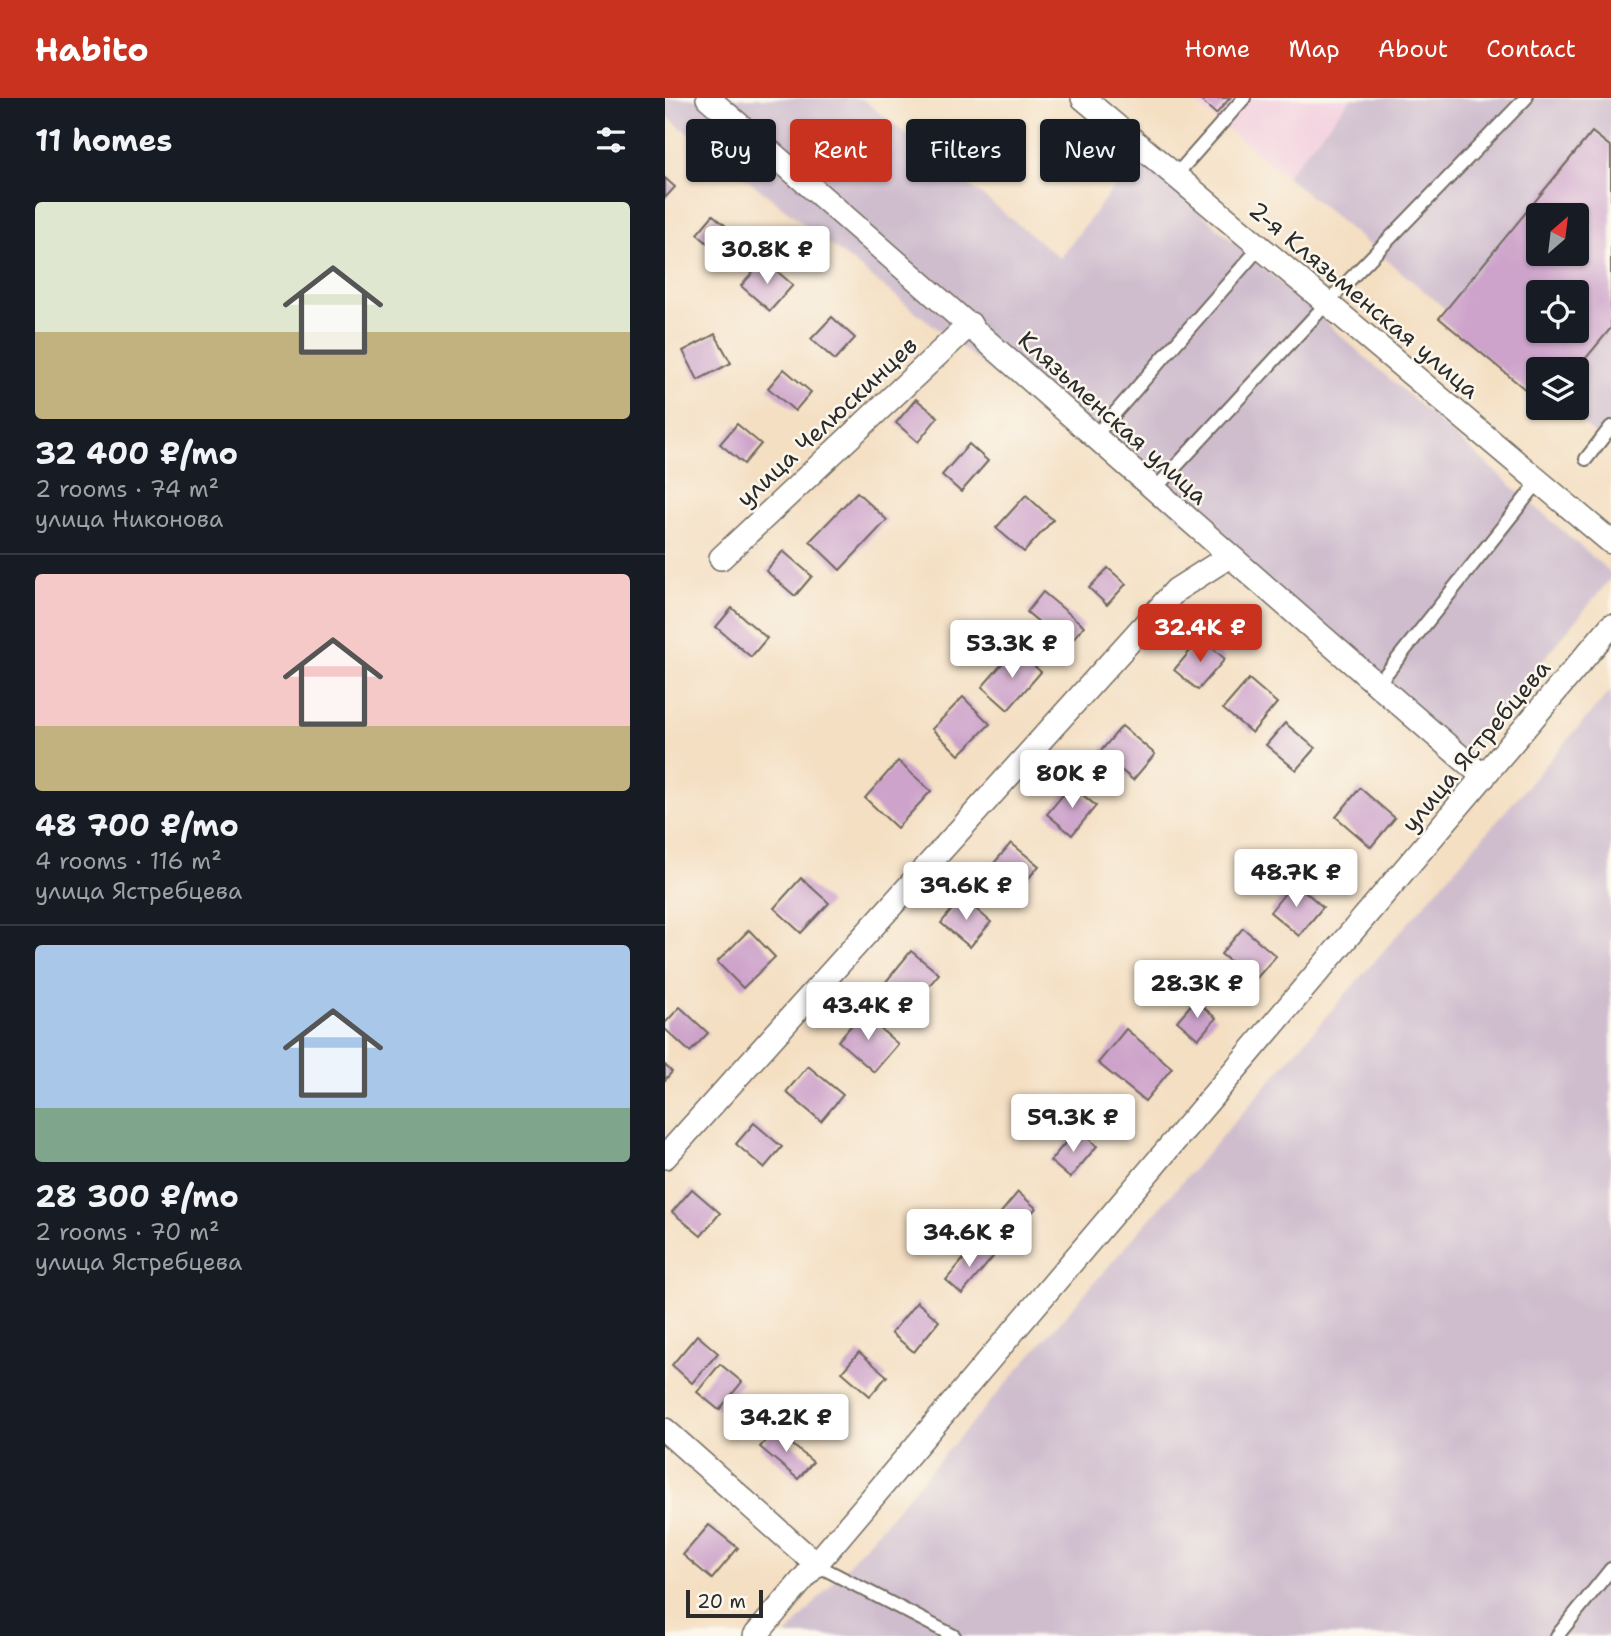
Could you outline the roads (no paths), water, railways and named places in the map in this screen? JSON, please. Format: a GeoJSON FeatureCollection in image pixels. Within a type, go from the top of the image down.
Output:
{"type":"FeatureCollection","features":[{"type":"Feature","properties":{"kind":"street","name":"2-я Клязьменская улица"},"geometry":{"type":"LineString","coordinates":[[1083,98],[1611,542]]}},
{"type":"Feature","properties":{"kind":"street","name":"Клязьменская улица"},"geometry":{"type":"LineString","coordinates":[[717,102],[970,324],[1228,557],[1484,777]]}},
{"type":"Feature","properties":{"kind":"street","name":"улица Челюскинцев"},"geometry":{"type":"LineString","coordinates":[[720,558],[970,324]]}},
{"type":"Feature","properties":{"kind":"street"},"geometry":{"type":"LineString","coordinates":[[665,1157],[1176,590],[1228,557]]}},
{"type":"Feature","properties":{"kind":"street","name":"улица Ястребцева"},"geometry":{"type":"LineString","coordinates":[[755,1636],[1611,626]]}},
{"type":"Feature","properties":{"kind":"street"},"geometry":{"type":"LineString","coordinates":[[665,1430],[817,1565]]}},
{"type":"Feature","properties":{"kind":"lane"},"geometry":{"type":"LineString","coordinates":[[1175,176],[1244,98]]}},
{"type":"Feature","properties":{"kind":"lane"},"geometry":{"type":"LineString","coordinates":[[1154,490],[1327,303],[1526,98]]}},
{"type":"Feature","properties":{"kind":"lane"},"geometry":{"type":"LineString","coordinates":[[1094,437],[1260,247]]}},
{"type":"Feature","properties":{"kind":"lane"},"geometry":{"type":"LineString","coordinates":[[1586,459],[1611,427]]}},
{"type":"Feature","properties":{"kind":"lane"},"geometry":{"type":"LineString","coordinates":[[1377,685],[1539,481]]}},
{"type":"Feature","properties":{"kind":"lane"},"geometry":{"type":"LineString","coordinates":[[817,1565],[954,1636]]}},
{"type":"Feature","properties":{"kind":"lane"},"geometry":{"type":"LineString","coordinates":[[1557,1636],[1611,1569]]}}]}
